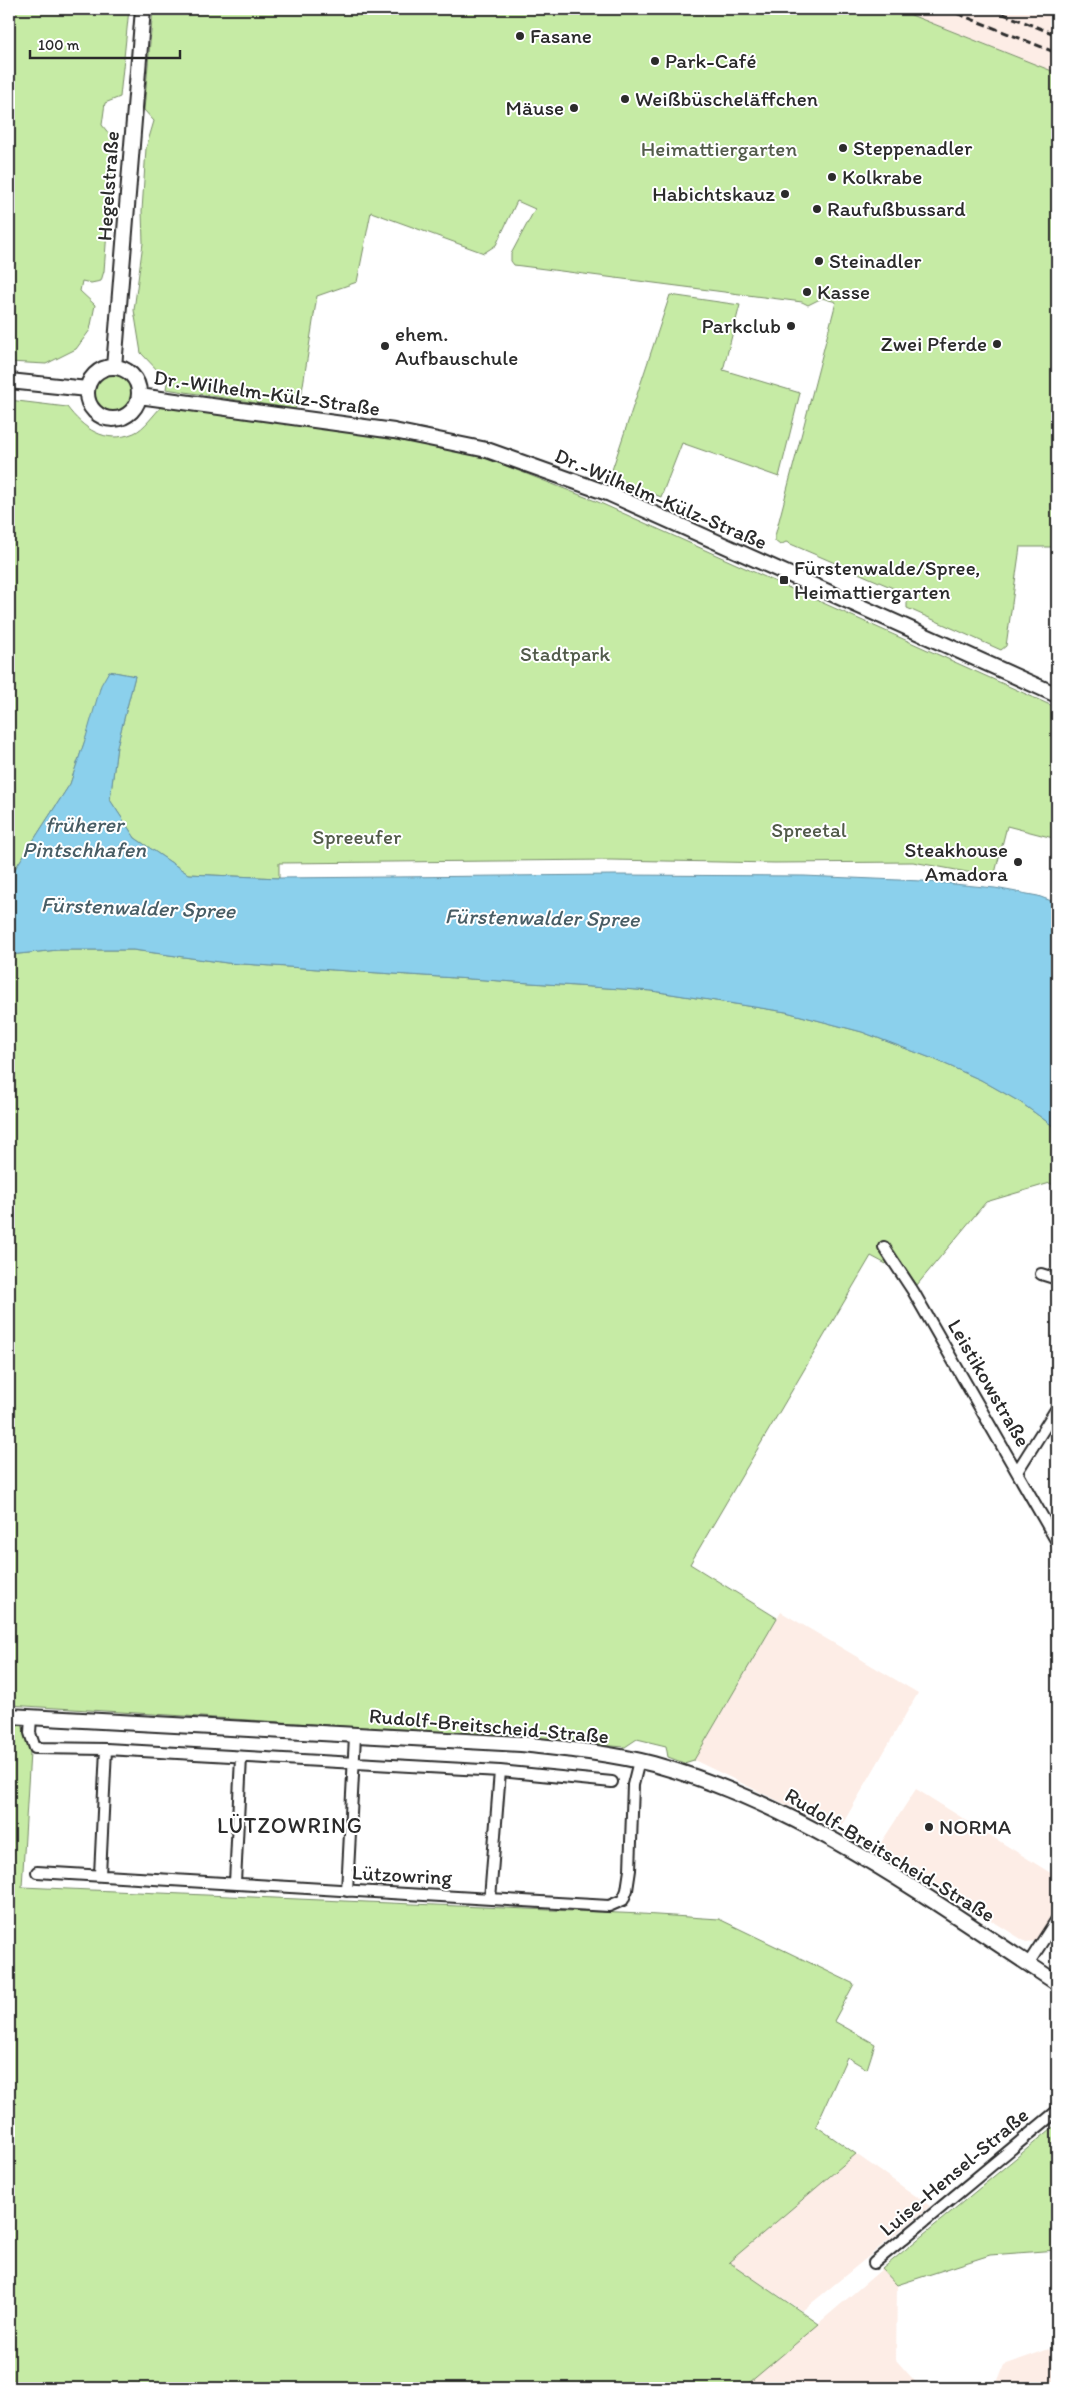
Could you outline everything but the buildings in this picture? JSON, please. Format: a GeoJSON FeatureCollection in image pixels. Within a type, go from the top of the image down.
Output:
{"type":"FeatureCollection","features":[{"type":"Feature","properties":{"kind":"main road","name":"Hegelstraße"},"geometry":{"type":"LineString","coordinates":[[114,367],[143,9]]}},
{"type":"Feature","properties":{"kind":"main road"},"geometry":{"type":"LineString","coordinates":[[114,367],[132,375],[136,382],[139,396],[135,407],[129,414],[112,419],[104,418],[90,407],[87,390],[94,375],[101,370],[114,367]]}},
{"type":"Feature","properties":{"kind":"main road"},"geometry":{"type":"LineString","coordinates":[[9,381],[87,390]]}},
{"type":"Feature","properties":{"kind":"main road","name":"Dr.-Wilhelm-Külz-Straße"},"geometry":{"type":"LineString","coordinates":[[139,396],[394,431],[487,450],[610,494],[1057,695]]}},
{"type":"Feature","properties":{"kind":"main road","name":"Rudolf-Breitscheid-Straße"},"geometry":{"type":"LineString","coordinates":[[9,1716],[521,1744],[572,1749],[639,1761],[712,1783],[786,1815],[848,1849],[952,1911],[1057,1983]]}},
{"type":"Feature","properties":{"kind":"street","name":"Leistikowstraße"},"geometry":{"type":"LineString","coordinates":[[884,1247],[913,1291],[1018,1470],[1057,1542]]}},
{"type":"Feature","properties":{"kind":"street"},"geometry":{"type":"LineString","coordinates":[[1041,1274],[1057,1279]]}},
{"type":"Feature","properties":{"kind":"street"},"geometry":{"type":"LineString","coordinates":[[1018,1470],[1057,1408]]}},
{"type":"Feature","properties":{"kind":"street"},"geometry":{"type":"LineString","coordinates":[[31,1717],[30,1733],[35,1748],[106,1750],[500,1771],[612,1782]]}},
{"type":"Feature","properties":{"kind":"street"},"geometry":{"type":"LineString","coordinates":[[347,1891],[355,1736]]}},
{"type":"Feature","properties":{"kind":"street"},"geometry":{"type":"LineString","coordinates":[[100,1875],[106,1750]]}},
{"type":"Feature","properties":{"kind":"street"},"geometry":{"type":"LineString","coordinates":[[236,1883],[241,1757]]}},
{"type":"Feature","properties":{"kind":"street","name":"Lützowring"},"geometry":{"type":"LineString","coordinates":[[37,1872],[605,1906],[623,1900],[627,1890],[630,1870],[633,1785],[639,1761]]}},
{"type":"Feature","properties":{"kind":"street"},"geometry":{"type":"LineString","coordinates":[[490,1899],[500,1771]]}},
{"type":"Feature","properties":{"kind":"street"},"geometry":{"type":"LineString","coordinates":[[1028,1964],[1057,1919]]}},
{"type":"Feature","properties":{"kind":"street","name":"Luise-Hensel-Straße"},"geometry":{"type":"LineString","coordinates":[[874,2262],[1057,2110]]}},
{"type":"Feature","properties":{"kind":"shaded area"},"geometry":{"type":"Polygon","coordinates":[[[896,9],[1057,9],[1057,73],[904,12],[896,9]]]}},
{"type":"Feature","properties":{"kind":"shaded area"},"geometry":{"type":"Polygon","coordinates":[[[781,1612],[918,1693],[839,1830],[694,1760],[781,1612]]]}},
{"type":"Feature","properties":{"kind":"shaded area"},"geometry":{"type":"Polygon","coordinates":[[[916,1789],[1057,1877],[1057,1908],[1037,1941],[1026,1942],[877,1849],[916,1789]]]}},
{"type":"Feature","properties":{"kind":"shaded area"},"geometry":{"type":"Polygon","coordinates":[[[856,2154],[930,2206],[802,2311],[729,2262],[856,2154]]]}},
{"type":"Feature","properties":{"kind":"shaded area"},"geometry":{"type":"Polygon","coordinates":[[[882,2269],[897,2285],[896,2360],[921,2388],[743,2388],[882,2269]]]}},
{"type":"Feature","properties":{"kind":"shaded area"},"geometry":{"type":"Polygon","coordinates":[[[1049,2349],[1057,2369],[1057,2388],[995,2388],[1004,2365],[1049,2349]]]}},
{"type":"Feature","properties":{"kind":"green space"},"geometry":{"type":"Polygon","coordinates":[[[9,9],[129,9],[120,97],[105,103],[102,125],[114,140],[104,271],[101,281],[91,283],[82,281],[80,291],[95,305],[90,330],[76,349],[46,364],[9,362],[9,9]]]}},
{"type":"Feature","properties":{"kind":"green space","name":"Heimattiergarten"},"geometry":{"type":"Polygon","coordinates":[[[153,9],[896,9],[1057,73],[1057,547],[1020,547],[1006,646],[1001,650],[907,608],[907,594],[786,542],[780,545],[775,541],[836,302],[822,298],[808,305],[802,302],[514,265],[511,261],[511,254],[535,209],[517,201],[496,245],[484,253],[371,212],[357,282],[317,296],[301,398],[295,409],[166,389],[168,377],[160,373],[141,353],[134,310],[143,243],[142,211],[146,148],[154,121],[144,110],[153,9]]]}},
{"type":"Feature","properties":{"kind":"green space"},"geometry":{"type":"Polygon","coordinates":[[[670,295],[740,305],[723,370],[800,393],[779,477],[682,443],[661,497],[610,476],[670,295]]]}},
{"type":"Feature","properties":{"kind":"green space"},"geometry":{"type":"Polygon","coordinates":[[[113,374],[127,380],[133,394],[127,408],[113,414],[99,408],[93,394],[99,380],[113,374]]]}},
{"type":"Feature","properties":{"kind":"green space"},"geometry":{"type":"Polygon","coordinates":[[[9,400],[67,407],[88,428],[104,436],[114,437],[138,431],[162,406],[386,437],[486,458],[598,502],[1057,708],[1057,839],[1007,826],[994,877],[913,862],[775,863],[610,860],[279,863],[279,878],[188,874],[135,838],[110,800],[117,746],[135,676],[109,671],[70,784],[9,878],[9,400]]]}},
{"type":"Feature","properties":{"kind":"green space"},"geometry":{"type":"Polygon","coordinates":[[[58,950],[133,950],[227,963],[652,991],[786,1012],[862,1032],[936,1060],[981,1080],[1020,1102],[1057,1129],[1057,1188],[1050,1183],[986,1202],[917,1285],[892,1249],[886,1264],[871,1256],[690,1564],[777,1618],[694,1760],[684,1763],[668,1757],[666,1746],[637,1739],[625,1747],[329,1725],[9,1705],[9,955],[58,950]]]}},
{"type":"Feature","properties":{"kind":"green space"},"geometry":{"type":"Polygon","coordinates":[[[9,1723],[22,1724],[30,1752],[22,1887],[719,1919],[854,1984],[834,2021],[875,2044],[867,2069],[847,2057],[816,2126],[856,2154],[729,2262],[819,2324],[743,2388],[9,2388],[9,1723]]]}},
{"type":"Feature","properties":{"kind":"green space"},"geometry":{"type":"Polygon","coordinates":[[[1057,2124],[1057,2250],[990,2255],[897,2285],[882,2269],[1057,2124]]]}},
{"type":"Feature","properties":{"kind":"water"},"geometry":{"type":"Polygon","coordinates":[[[109,671],[135,676],[117,746],[110,800],[135,838],[188,874],[279,878],[617,875],[804,876],[922,881],[995,888],[1038,896],[1057,903],[1057,1129],[1020,1102],[981,1080],[936,1060],[862,1032],[786,1012],[652,991],[227,963],[133,950],[58,950],[9,955],[9,878],[70,784],[101,685],[109,671]]]}},
{"type":"Feature","properties":{"kind":"railway"},"geometry":{"type":"LineString","coordinates":[[946,9],[1057,53]]}},
{"type":"Feature","properties":{"kind":"railway"},"geometry":{"type":"LineString","coordinates":[[991,9],[1057,35]]}},
{"type":"Feature","properties":{"kind":"place","name":"Fasane"},"geometry":{"type":"Point","coordinates":[520,36]}},
{"type":"Feature","properties":{"kind":"place","name":"Park-Café"},"geometry":{"type":"Point","coordinates":[655,61]}},
{"type":"Feature","properties":{"kind":"place","name":"Weißbüscheläffchen"},"geometry":{"type":"Point","coordinates":[625,99]}},
{"type":"Feature","properties":{"kind":"place","name":"Mäuse"},"geometry":{"type":"Point","coordinates":[574,108]}},
{"type":"Feature","properties":{"kind":"place","name":"Steppenadler"},"geometry":{"type":"Point","coordinates":[843,148]}},
{"type":"Feature","properties":{"kind":"place","name":"Kolkrabe"},"geometry":{"type":"Point","coordinates":[832,177]}},
{"type":"Feature","properties":{"kind":"place","name":"Habichtskauz"},"geometry":{"type":"Point","coordinates":[785,194]}},
{"type":"Feature","properties":{"kind":"place","name":"Raufußbussard"},"geometry":{"type":"Point","coordinates":[817,209]}},
{"type":"Feature","properties":{"kind":"place","name":"Steinadler"},"geometry":{"type":"Point","coordinates":[819,261]}},
{"type":"Feature","properties":{"kind":"place","name":"Kasse"},"geometry":{"type":"Point","coordinates":[807,292]}},
{"type":"Feature","properties":{"kind":"place","name":"Parkclub"},"geometry":{"type":"Point","coordinates":[791,326]}},
{"type":"Feature","properties":{"kind":"place","name":"Zwei Pferde"},"geometry":{"type":"Point","coordinates":[997,344]}},
{"type":"Feature","properties":{"kind":"place","name":"ehem. Aufbauschule"},"geometry":{"type":"Point","coordinates":[385,346]}},
{"type":"Feature","properties":{"kind":"place","name":"Fürstenwalde/Spree, Heimattiergarten"},"geometry":{"type":"Point","coordinates":[784,580]}},
{"type":"Feature","properties":{"kind":"place","name":"Steakhouse Amadora"},"geometry":{"type":"Point","coordinates":[1018,862]}},
{"type":"Feature","properties":{"kind":"place","name":"NORMA"},"geometry":{"type":"Point","coordinates":[929,1827]}},
{"type":"Feature","properties":{"kind":"district","name":"LÜTZOWRING"},"geometry":{"type":"Point","coordinates":[290,1825]}},
{"type":"Feature","properties":{"kind":"park label","name":"Stadtpark"},"geometry":{"type":"Point","coordinates":[565,654]}},
{"type":"Feature","properties":{"kind":"park label","name":"Spreetal"},"geometry":{"type":"Point","coordinates":[809,830]}},
{"type":"Feature","properties":{"kind":"park label","name":"Spreeufer"},"geometry":{"type":"Point","coordinates":[357,837]}},
{"type":"Feature","properties":{"kind":"water label","name":"früherer Pintschhafen"},"geometry":{"type":"Point","coordinates":[84,836]}},
{"type":"Feature","properties":{"kind":"water label","name":"Fürstenwalder Spree"},"geometry":{"type":"Point","coordinates":[138,907]}},
{"type":"Feature","properties":{"kind":"water label","name":"Fürstenwalder Spree"},"geometry":{"type":"Point","coordinates":[542,917]}}]}
